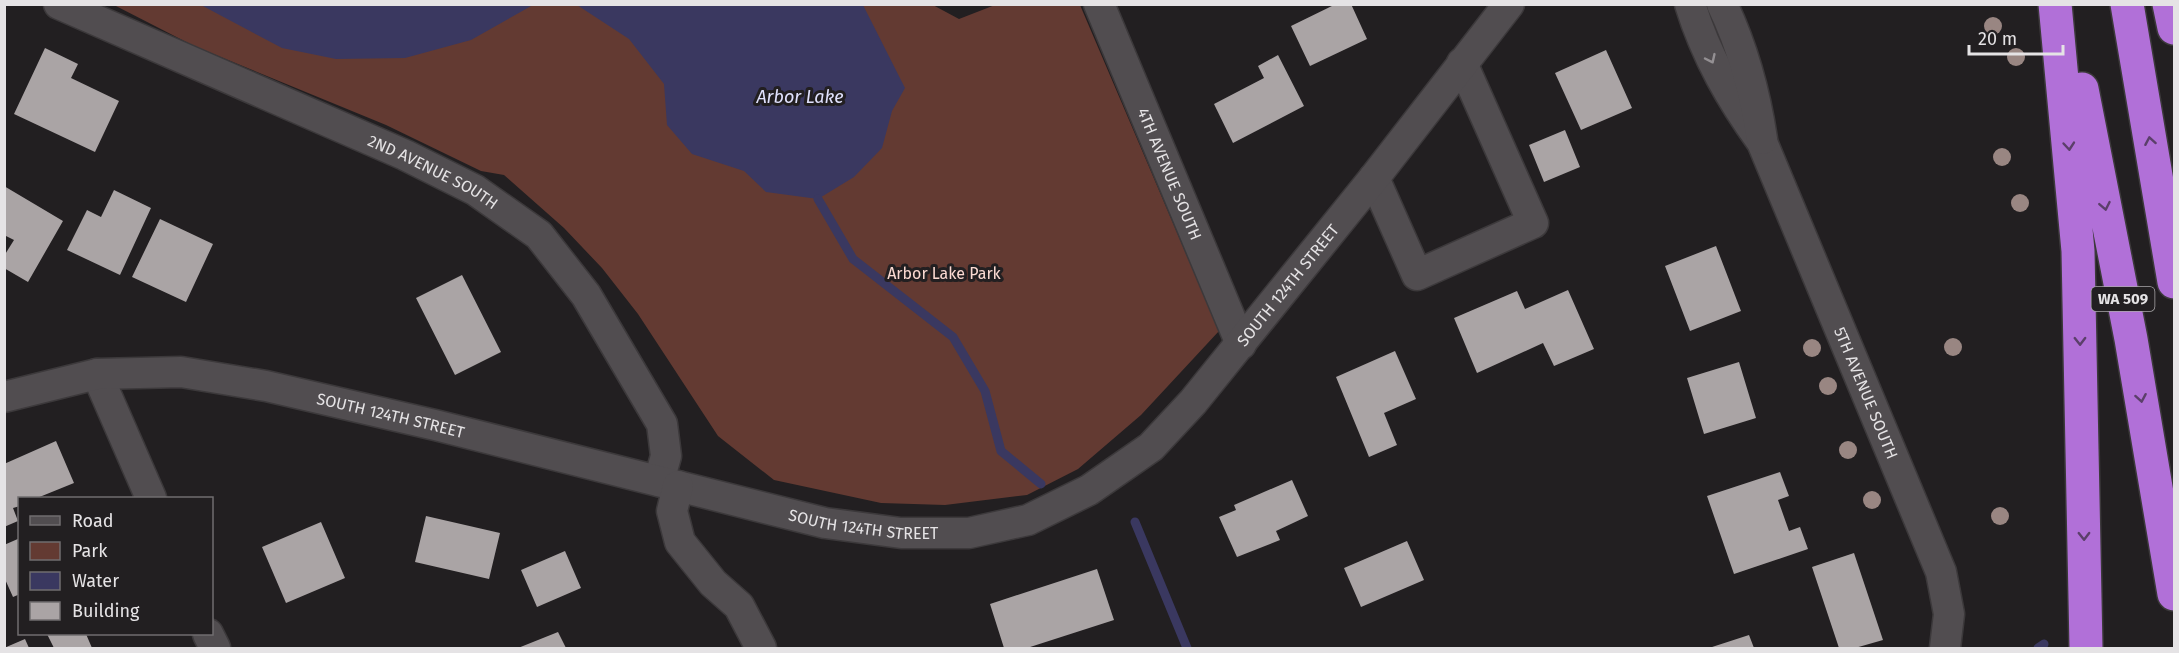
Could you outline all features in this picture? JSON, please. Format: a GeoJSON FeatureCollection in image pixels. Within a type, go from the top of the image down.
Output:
{"type":"FeatureCollection","features":[{"type":"Feature","properties":{"kind":"highway"},"geometry":{"type":"LineString","coordinates":[[2055,4],[2078,251],[2086,648]]}},
{"type":"Feature","properties":{"kind":"highway","name":"WA 509"},"geometry":{"type":"LineString","coordinates":[[2066,4],[2131,339],[2175,594]]}},
{"type":"Feature","properties":{"kind":"highway","name":"WA 509"},"geometry":{"type":"LineString","coordinates":[[2127,4],[2175,282]]}},
{"type":"Feature","properties":{"kind":"highway"},"geometry":{"type":"LineString","coordinates":[[2169,4],[2175,28]]}},
{"type":"Feature","properties":{"kind":"street","name":"2ND AVENUE SOUTH"},"geometry":{"type":"LineString","coordinates":[[59,4],[405,154],[476,190],[538,235],[586,296],[662,424],[672,511],[680,542],[713,583],[739,606],[760,648]]}},
{"type":"Feature","properties":{"kind":"street","name":"4TH AVENUE SOUTH"},"geometry":{"type":"LineString","coordinates":[[1099,4],[1240,344]]}},
{"type":"Feature","properties":{"kind":"street","name":"SOUTH 124TH STREET"},"geometry":{"type":"LineString","coordinates":[[4,397],[97,374],[181,372],[266,386],[825,523],[901,533],[969,533],[1028,520],[1089,490],[1151,447],[1193,402],[1374,178],[1509,4]]}},
{"type":"Feature","properties":{"kind":"street","name":"5TH AVENUE SOUTH"},"geometry":{"type":"LineString","coordinates":[[1690,4],[1698,33],[1720,79],[1735,105],[1762,142],[1941,572],[1948,614],[1945,648]]}},
{"type":"Feature","properties":{"kind":"street","name":"5TH AVENUE SOUTH"},"geometry":{"type":"LineString","coordinates":[[1722,4],[1737,36],[1755,94],[1762,142]]}},
{"type":"Feature","properties":{"kind":"street"},"geometry":{"type":"LineString","coordinates":[[1374,178],[1417,275],[1533,224],[1462,63]]}},
{"type":"Feature","properties":{"kind":"street"},"geometry":{"type":"LineString","coordinates":[[97,374],[151,497]]}},
{"type":"Feature","properties":{"kind":"green space","name":"Arbor Lake Park"},"geometry":{"type":"Polygon","coordinates":[[[931,4],[959,19],[995,5],[1080,5],[1219,331],[1141,415],[1078,469],[1027,495],[945,505],[881,503],[774,480],[718,436],[638,314],[602,268],[564,228],[504,175],[481,171],[386,125],[194,46],[114,5],[931,4]]]}},
{"type":"Feature","properties":{"kind":"water"},"geometry":{"type":"Polygon","coordinates":[[[201,5],[533,5],[471,40],[405,58],[336,59],[282,48],[201,5]]]}},
{"type":"Feature","properties":{"kind":"water","name":"Arbor Lake"},"geometry":{"type":"Polygon","coordinates":[[[577,5],[863,5],[905,88],[892,111],[882,148],[854,177],[818,199],[766,192],[744,171],[692,154],[667,125],[664,84],[629,39],[577,5]]]}},
{"type":"Feature","properties":{"kind":"building"},"geometry":{"type":"Polygon","coordinates":[[[1336,4],[1351,4],[1367,39],[1310,66],[1291,26],[1336,4]]]}},
{"type":"Feature","properties":{"kind":"building"},"geometry":{"type":"Polygon","coordinates":[[[45,48],[78,64],[71,78],[119,101],[95,152],[14,114],[45,48]]]}},
{"type":"Feature","properties":{"kind":"building"},"geometry":{"type":"Polygon","coordinates":[[[1606,50],[1632,108],[1581,130],[1555,73],[1606,50]]]}},
{"type":"Feature","properties":{"kind":"building"},"geometry":{"type":"Polygon","coordinates":[[[1278,55],[1304,106],[1233,143],[1214,104],[1264,78],[1258,66],[1278,55]]]}},
{"type":"Feature","properties":{"kind":"building"},"geometry":{"type":"Polygon","coordinates":[[[1565,130],[1580,167],[1544,182],[1529,145],[1565,130]]]}},
{"type":"Feature","properties":{"kind":"building"},"geometry":{"type":"Polygon","coordinates":[[[4,186],[63,221],[28,282],[4,268],[4,256],[14,240],[4,235],[4,186]]]}},
{"type":"Feature","properties":{"kind":"building"},"geometry":{"type":"Polygon","coordinates":[[[114,190],[151,208],[120,275],[67,250],[87,210],[101,217],[114,190]]]}},
{"type":"Feature","properties":{"kind":"building"},"geometry":{"type":"Polygon","coordinates":[[[160,219],[213,244],[186,302],[132,277],[160,219]]]}},
{"type":"Feature","properties":{"kind":"building"},"geometry":{"type":"Polygon","coordinates":[[[1716,246],[1741,311],[1690,331],[1665,266],[1716,246]]]}},
{"type":"Feature","properties":{"kind":"building"},"geometry":{"type":"Polygon","coordinates":[[[462,275],[501,352],[455,375],[416,298],[462,275]]]}},
{"type":"Feature","properties":{"kind":"building"},"geometry":{"type":"Polygon","coordinates":[[[1568,290],[1594,349],[1554,366],[1543,343],[1477,373],[1454,318],[1517,291],[1525,309],[1568,290]]]}},
{"type":"Feature","properties":{"kind":"building"},"geometry":{"type":"Polygon","coordinates":[[[1395,351],[1416,399],[1384,413],[1397,445],[1369,457],[1336,377],[1395,351]]]}},
{"type":"Feature","properties":{"kind":"building"},"geometry":{"type":"Polygon","coordinates":[[[1739,362],[1756,418],[1704,434],[1687,378],[1739,362]]]}},
{"type":"Feature","properties":{"kind":"building"},"geometry":{"type":"Polygon","coordinates":[[[56,441],[74,483],[39,497],[18,497],[18,507],[13,508],[18,521],[4,527],[4,464],[56,441]]]}},
{"type":"Feature","properties":{"kind":"building"},"geometry":{"type":"Polygon","coordinates":[[[1780,472],[1789,496],[1778,500],[1789,531],[1800,527],[1808,549],[1734,574],[1707,496],[1780,472]]]}},
{"type":"Feature","properties":{"kind":"building"},"geometry":{"type":"Polygon","coordinates":[[[1292,480],[1308,516],[1276,531],[1280,540],[1237,557],[1219,517],[1236,510],[1234,505],[1292,480]]]}},
{"type":"Feature","properties":{"kind":"building"},"geometry":{"type":"Polygon","coordinates":[[[426,516],[500,533],[489,579],[415,562],[426,516]]]}},
{"type":"Feature","properties":{"kind":"building"},"geometry":{"type":"Polygon","coordinates":[[[321,522],[345,578],[286,603],[262,547],[321,522]]]}},
{"type":"Feature","properties":{"kind":"building"},"geometry":{"type":"Polygon","coordinates":[[[18,539],[18,595],[13,597],[4,577],[4,545],[18,539]]]}},
{"type":"Feature","properties":{"kind":"building"},"geometry":{"type":"Polygon","coordinates":[[[1407,541],[1424,580],[1361,607],[1344,568],[1407,541]]]}},
{"type":"Feature","properties":{"kind":"building"},"geometry":{"type":"Polygon","coordinates":[[[565,551],[581,588],[537,607],[521,570],[565,551]]]}},
{"type":"Feature","properties":{"kind":"building"},"geometry":{"type":"Polygon","coordinates":[[[1854,553],[1883,640],[1855,648],[1839,648],[1812,567],[1854,553]]]}},
{"type":"Feature","properties":{"kind":"building"},"geometry":{"type":"Polygon","coordinates":[[[1097,569],[1114,620],[1027,648],[1004,648],[990,604],[1097,569]]]}},
{"type":"Feature","properties":{"kind":"building"},"geometry":{"type":"Polygon","coordinates":[[[558,632],[566,648],[518,648],[558,632]]]}},
{"type":"Feature","properties":{"kind":"building"},"geometry":{"type":"Polygon","coordinates":[[[48,635],[86,635],[92,648],[54,648],[48,635]]]}},
{"type":"Feature","properties":{"kind":"building"},"geometry":{"type":"Polygon","coordinates":[[[1749,635],[1754,648],[1709,648],[1749,635]]]}},
{"type":"Feature","properties":{"kind":"building"},"geometry":{"type":"Polygon","coordinates":[[[25,639],[29,648],[4,648],[25,639]]]}},
{"type":"Feature","properties":{"kind":"waterway"},"geometry":{"type":"LineString","coordinates":[[818,199],[853,259],[953,337],[985,391],[1001,451],[1041,484]]}},
{"type":"Feature","properties":{"kind":"waterway"},"geometry":{"type":"LineString","coordinates":[[1135,522],[1187,648]]}},
{"type":"Feature","properties":{"kind":"waterway"},"geometry":{"type":"LineString","coordinates":[[2038,648],[2044,644]]}}]}
